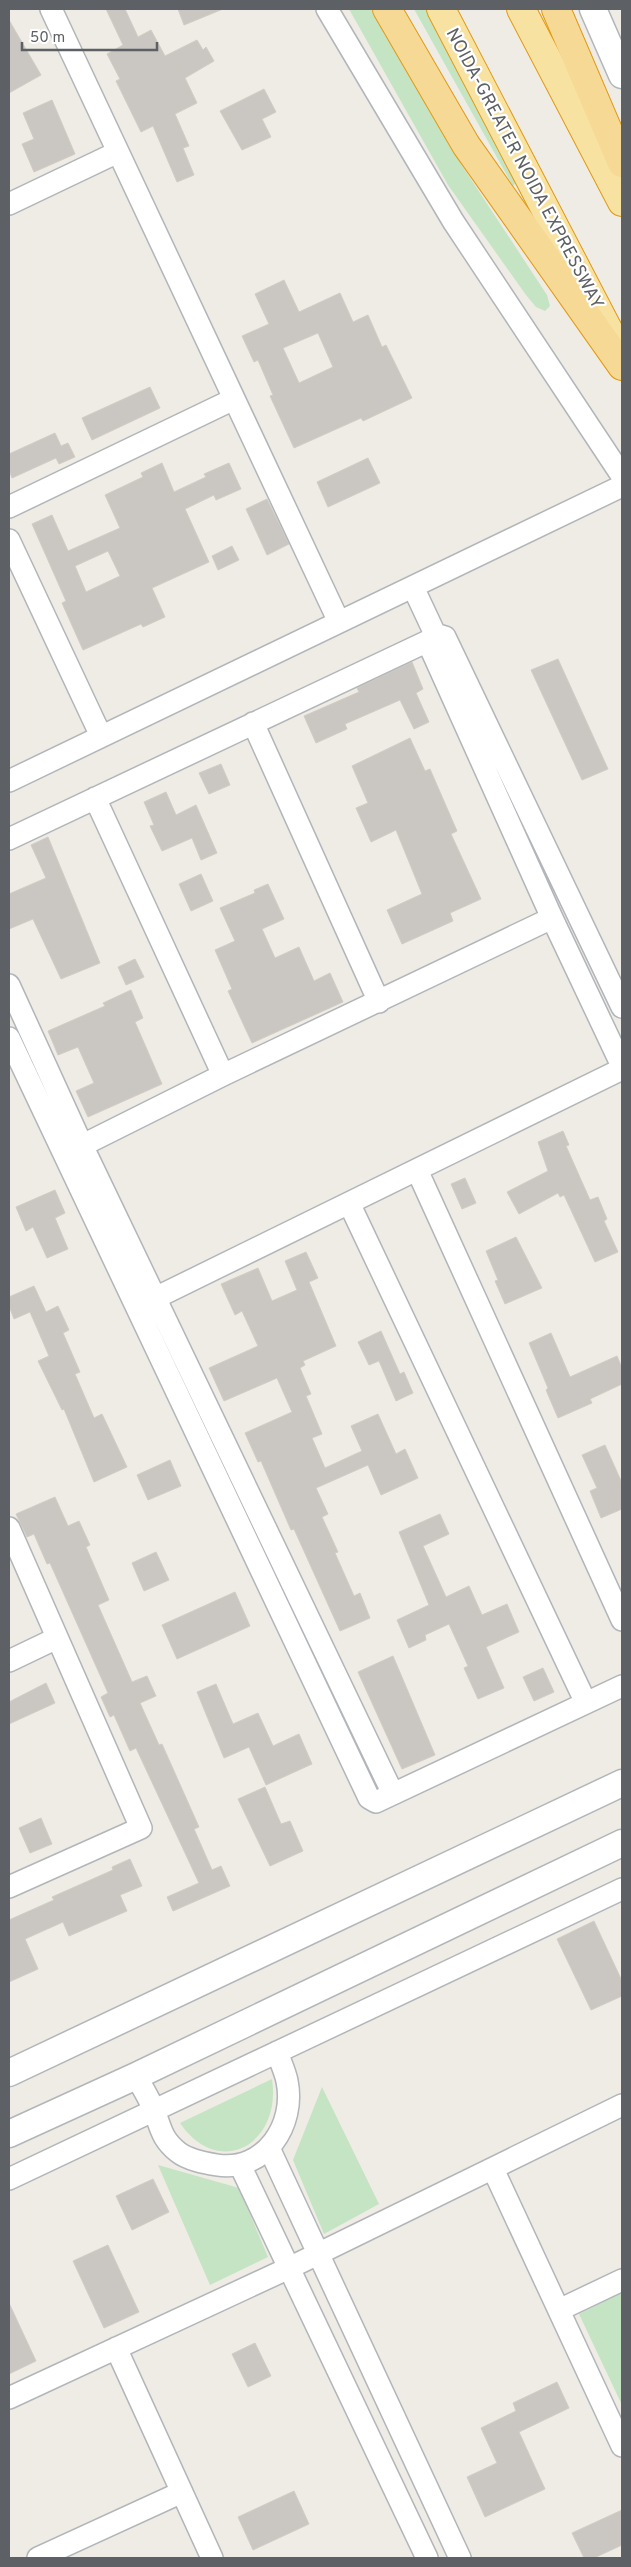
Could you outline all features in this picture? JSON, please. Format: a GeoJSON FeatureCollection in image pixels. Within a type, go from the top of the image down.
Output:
{"type":"FeatureCollection","features":[{"type":"Feature","properties":{"kind":"highway"},"geometry":{"type":"LineString","coordinates":[[387,9],[466,145],[622,366]]}},
{"type":"Feature","properties":{"kind":"highway","name":"NOIDA-GREATER NOIDA EXPRESSWAY"},"geometry":{"type":"LineString","coordinates":[[440,9],[622,356]]}},
{"type":"Feature","properties":{"kind":"highway"},"geometry":{"type":"LineString","coordinates":[[520,9],[622,202]]}},
{"type":"Feature","properties":{"kind":"highway"},"geometry":{"type":"LineString","coordinates":[[556,9],[622,163]]}},
{"type":"Feature","properties":{"kind":"street"},"geometry":{"type":"LineString","coordinates":[[51,9],[339,622]]}},
{"type":"Feature","properties":{"kind":"street"},"geometry":{"type":"LineString","coordinates":[[327,9],[453,221],[622,476]]}},
{"type":"Feature","properties":{"kind":"street"},"geometry":{"type":"LineString","coordinates":[[593,9],[622,75]]}},
{"type":"Feature","properties":{"kind":"street"},"geometry":{"type":"LineString","coordinates":[[9,204],[118,152]]}},
{"type":"Feature","properties":{"kind":"street"},"geometry":{"type":"LineString","coordinates":[[9,507],[234,399]]}},
{"type":"Feature","properties":{"kind":"street"},"geometry":{"type":"LineString","coordinates":[[9,781],[622,486]]}},
{"type":"Feature","properties":{"kind":"street"},"geometry":{"type":"LineString","coordinates":[[9,540],[101,736]]}},
{"type":"Feature","properties":{"kind":"street"},"geometry":{"type":"LineString","coordinates":[[136,1308],[622,1068],[552,918],[431,637],[413,587]]}},
{"type":"Feature","properties":{"kind":"street"},"geometry":{"type":"LineString","coordinates":[[9,839],[254,724],[431,637],[445,637],[622,1007]]}},
{"type":"Feature","properties":{"kind":"street"},"geometry":{"type":"LineString","coordinates":[[254,724],[379,1002]]}},
{"type":"Feature","properties":{"kind":"street"},"geometry":{"type":"LineString","coordinates":[[95,798],[223,1075]]}},
{"type":"Feature","properties":{"kind":"street"},"geometry":{"type":"LineString","coordinates":[[73,1150],[223,1075],[552,918]]}},
{"type":"Feature","properties":{"kind":"street"},"geometry":{"type":"LineString","coordinates":[[9,985],[136,1308],[368,1798],[376,1802],[622,1686]]}},
{"type":"Feature","properties":{"kind":"street"},"geometry":{"type":"LineString","coordinates":[[9,1038],[156,1298],[393,1794]]}},
{"type":"Feature","properties":{"kind":"street"},"geometry":{"type":"LineString","coordinates":[[417,1170],[622,1620]]}},
{"type":"Feature","properties":{"kind":"street"},"geometry":{"type":"LineString","coordinates":[[349,1203],[586,1704]]}},
{"type":"Feature","properties":{"kind":"street"},"geometry":{"type":"LineString","coordinates":[[9,1528],[141,1828],[9,1887]]}},
{"type":"Feature","properties":{"kind":"street"},"geometry":{"type":"LineString","coordinates":[[282,1616],[303,1606]]}},
{"type":"Feature","properties":{"kind":"street"},"geometry":{"type":"LineString","coordinates":[[9,1661],[57,1638]]}},
{"type":"Feature","properties":{"kind":"street"},"geometry":{"type":"LineString","coordinates":[[9,2073],[622,1784]]}},
{"type":"Feature","properties":{"kind":"street"},"geometry":{"type":"LineString","coordinates":[[9,2134],[136,2076],[622,1843]]}},
{"type":"Feature","properties":{"kind":"street"},"geometry":{"type":"LineString","coordinates":[[9,2179],[622,1889]]}},
{"type":"Feature","properties":{"kind":"street"},"geometry":{"type":"LineString","coordinates":[[136,2076],[154,2110],[161,2135],[179,2153],[204,2163],[232,2167],[252,2162],[269,2148],[281,2131],[287,2107],[287,2082],[277,2052]]}},
{"type":"Feature","properties":{"kind":"street"},"geometry":{"type":"LineString","coordinates":[[9,2398],[289,2268],[318,2252],[622,2105]]}},
{"type":"Feature","properties":{"kind":"street"},"geometry":{"type":"LineString","coordinates":[[269,2148],[460,2558]]}},
{"type":"Feature","properties":{"kind":"street"},"geometry":{"type":"LineString","coordinates":[[240,2165],[427,2558]]}},
{"type":"Feature","properties":{"kind":"street"},"geometry":{"type":"LineString","coordinates":[[493,2169],[620,2434]]}},
{"type":"Feature","properties":{"kind":"street"},"geometry":{"type":"LineString","coordinates":[[559,2310],[622,2280]]}},
{"type":"Feature","properties":{"kind":"street"},"geometry":{"type":"LineString","coordinates":[[116,2348],[212,2558]]}},
{"type":"Feature","properties":{"kind":"street"},"geometry":{"type":"LineString","coordinates":[[38,2558],[182,2492]]}},
{"type":"Feature","properties":{"kind":"green space"},"geometry":{"type":"Polygon","coordinates":[[[349,9],[371,9],[461,164],[547,295],[550,306],[545,311],[536,307],[526,295],[448,185],[349,9]]]}},
{"type":"Feature","properties":{"kind":"green space"},"geometry":{"type":"Polygon","coordinates":[[[414,9],[429,9],[519,179],[513,186],[414,9]]]}},
{"type":"Feature","properties":{"kind":"green space"},"geometry":{"type":"Polygon","coordinates":[[[272,2079],[273,2102],[267,2121],[258,2137],[244,2147],[229,2151],[212,2149],[196,2140],[180,2123],[272,2079]]]}},
{"type":"Feature","properties":{"kind":"green space"},"geometry":{"type":"Polygon","coordinates":[[[322,2087],[379,2204],[324,2234],[293,2160],[322,2087]]]}},
{"type":"Feature","properties":{"kind":"green space"},"geometry":{"type":"Polygon","coordinates":[[[158,2165],[239,2188],[268,2257],[210,2285],[158,2165]]]}},
{"type":"Feature","properties":{"kind":"green space"},"geometry":{"type":"Polygon","coordinates":[[[622,2292],[622,2405],[579,2314],[622,2292]]]}},
{"type":"Feature","properties":{"kind":"building"},"geometry":{"type":"Polygon","coordinates":[[[106,9],[125,9],[138,37],[151,30],[165,56],[197,40],[203,50],[206,47],[214,61],[185,78],[197,103],[175,114],[189,146],[183,148],[194,175],[177,182],[153,126],[141,132],[116,81],[120,79],[107,54],[123,45],[106,9]]]}},
{"type":"Feature","properties":{"kind":"building"},"geometry":{"type":"Polygon","coordinates":[[[178,9],[223,9],[184,25],[178,9]]]}},
{"type":"Feature","properties":{"kind":"building"},"geometry":{"type":"Polygon","coordinates":[[[9,20],[41,75],[9,93],[9,20]]]}},
{"type":"Feature","properties":{"kind":"building"},"geometry":{"type":"Polygon","coordinates":[[[264,89],[276,112],[262,119],[271,137],[242,150],[220,111],[264,89]]]}},
{"type":"Feature","properties":{"kind":"building"},"geometry":{"type":"Polygon","coordinates":[[[52,100],[75,154],[34,172],[22,144],[34,139],[23,113],[52,100]]]}},
{"type":"Feature","properties":{"kind":"building"},"geometry":{"type":"Polygon","coordinates":[[[284,280],[299,312],[340,293],[353,322],[368,315],[382,347],[386,345],[412,398],[363,421],[361,418],[294,448],[270,396],[273,395],[258,360],[254,362],[242,336],[269,324],[255,294],[284,280]],[[318,333],[283,348],[299,383],[333,367],[318,333]]]}},
{"type":"Feature","properties":{"kind":"building"},"geometry":{"type":"Polygon","coordinates":[[[150,387],[160,408],[92,440],[82,418],[150,387]]]}},
{"type":"Feature","properties":{"kind":"building"},"geometry":{"type":"Polygon","coordinates":[[[55,433],[61,446],[68,443],[75,457],[59,464],[56,458],[12,478],[9,470],[9,454],[55,433]]]}},
{"type":"Feature","properties":{"kind":"building"},"geometry":{"type":"Polygon","coordinates":[[[368,458],[380,483],[328,507],[317,482],[368,458]]]}},
{"type":"Feature","properties":{"kind":"building"},"geometry":{"type":"Polygon","coordinates":[[[162,463],[174,492],[206,477],[204,474],[229,463],[241,489],[216,500],[214,495],[185,509],[209,562],[152,588],[165,617],[143,627],[141,624],[83,650],[62,603],[66,601],[32,524],[52,515],[68,551],[120,528],[105,495],[143,477],[141,473],[162,463]],[[108,551],[75,566],[86,592],[120,576],[108,551]]]}},
{"type":"Feature","properties":{"kind":"building"},"geometry":{"type":"Polygon","coordinates":[[[267,499],[289,544],[267,555],[246,509],[267,499]]]}},
{"type":"Feature","properties":{"kind":"building"},"geometry":{"type":"Polygon","coordinates":[[[232,546],[239,560],[218,570],[212,556],[232,546]]]}},
{"type":"Feature","properties":{"kind":"building"},"geometry":{"type":"Polygon","coordinates":[[[558,659],[608,769],[582,780],[531,670],[558,659]]]}},
{"type":"Feature","properties":{"kind":"building"},"geometry":{"type":"Polygon","coordinates":[[[412,662],[423,689],[416,693],[429,722],[414,729],[400,700],[345,724],[347,729],[316,743],[304,716],[359,692],[357,688],[412,662]]]}},
{"type":"Feature","properties":{"kind":"building"},"geometry":{"type":"Polygon","coordinates":[[[410,738],[425,771],[430,769],[457,831],[451,834],[481,899],[450,913],[453,921],[402,944],[387,910],[422,894],[396,830],[371,842],[356,808],[368,803],[352,766],[410,738]]]}},
{"type":"Feature","properties":{"kind":"building"},"geometry":{"type":"Polygon","coordinates":[[[221,764],[230,785],[209,794],[199,773],[221,764]]]}},
{"type":"Feature","properties":{"kind":"building"},"geometry":{"type":"Polygon","coordinates":[[[166,792],[176,815],[196,805],[217,853],[201,860],[192,838],[162,851],[150,826],[154,825],[144,802],[166,792]]]}},
{"type":"Feature","properties":{"kind":"building"},"geometry":{"type":"Polygon","coordinates":[[[48,837],[100,963],[61,979],[33,919],[9,929],[9,894],[46,878],[31,845],[48,837]]]}},
{"type":"Feature","properties":{"kind":"building"},"geometry":{"type":"Polygon","coordinates":[[[201,874],[213,901],[191,911],[179,884],[201,874]]]}},
{"type":"Feature","properties":{"kind":"building"},"geometry":{"type":"Polygon","coordinates":[[[268,884],[284,919],[262,929],[275,958],[299,947],[314,981],[330,973],[343,1002],[252,1043],[228,991],[232,989],[215,950],[235,941],[220,908],[255,893],[254,890],[268,884]]]}},
{"type":"Feature","properties":{"kind":"building"},"geometry":{"type":"Polygon","coordinates":[[[135,959],[144,977],[126,985],[118,967],[135,959]]]}},
{"type":"Feature","properties":{"kind":"building"},"geometry":{"type":"Polygon","coordinates":[[[131,990],[143,1018],[135,1022],[162,1084],[88,1117],[76,1091],[94,1083],[78,1047],[58,1055],[48,1031],[105,1006],[103,1003],[131,990]]]}},
{"type":"Feature","properties":{"kind":"building"},"geometry":{"type":"Polygon","coordinates":[[[563,1131],[569,1145],[566,1146],[590,1200],[598,1197],[607,1219],[604,1221],[618,1252],[595,1262],[564,1195],[560,1197],[558,1193],[519,1214],[507,1192],[548,1171],[538,1142],[563,1131]]]}},
{"type":"Feature","properties":{"kind":"building"},"geometry":{"type":"Polygon","coordinates":[[[465,1178],[476,1203],[462,1209],[451,1184],[465,1178]]]}},
{"type":"Feature","properties":{"kind":"building"},"geometry":{"type":"Polygon","coordinates":[[[55,1190],[65,1213],[55,1218],[68,1249],[47,1258],[33,1227],[26,1231],[16,1207],[55,1190]]]}},
{"type":"Feature","properties":{"kind":"building"},"geometry":{"type":"Polygon","coordinates":[[[516,1237],[542,1288],[505,1304],[495,1281],[498,1280],[486,1251],[516,1237]]]}},
{"type":"Feature","properties":{"kind":"building"},"geometry":{"type":"Polygon","coordinates":[[[306,1252],[318,1278],[309,1282],[336,1346],[303,1361],[305,1365],[300,1368],[311,1394],[306,1396],[322,1434],[312,1438],[325,1468],[362,1451],[351,1426],[378,1414],[396,1454],[405,1449],[418,1478],[381,1495],[368,1465],[316,1488],[328,1514],[322,1517],[338,1552],[335,1553],[354,1596],[360,1593],[370,1618],[340,1631],[294,1529],[291,1530],[261,1461],[258,1462],[245,1433],[292,1412],[277,1378],[224,1401],[209,1368],[258,1346],[242,1311],[235,1315],[221,1284],[258,1268],[272,1301],[297,1290],[285,1261],[306,1252]]]}},
{"type":"Feature","properties":{"kind":"building"},"geometry":{"type":"Polygon","coordinates":[[[34,1286],[46,1312],[58,1306],[69,1330],[63,1333],[80,1372],[75,1374],[94,1418],[102,1414],[127,1467],[94,1482],[64,1409],[62,1410],[38,1361],[49,1356],[30,1312],[14,1319],[9,1306],[9,1297],[34,1286]]]}},
{"type":"Feature","properties":{"kind":"building"},"geometry":{"type":"Polygon","coordinates":[[[381,1331],[400,1374],[404,1372],[413,1393],[396,1401],[379,1361],[369,1365],[358,1342],[381,1331]]]}},
{"type":"Feature","properties":{"kind":"building"},"geometry":{"type":"Polygon","coordinates":[[[551,1333],[570,1377],[617,1356],[622,1368],[622,1384],[590,1399],[592,1403],[558,1418],[529,1343],[551,1333]]]}},
{"type":"Feature","properties":{"kind":"building"},"geometry":{"type":"Polygon","coordinates":[[[605,1445],[622,1483],[622,1509],[601,1518],[590,1491],[597,1488],[582,1455],[605,1445]]]}},
{"type":"Feature","properties":{"kind":"building"},"geometry":{"type":"Polygon","coordinates":[[[170,1460],[181,1486],[148,1500],[137,1475],[170,1460]]]}},
{"type":"Feature","properties":{"kind":"building"},"geometry":{"type":"Polygon","coordinates":[[[55,1497],[68,1526],[79,1521],[90,1545],[86,1547],[109,1600],[98,1605],[132,1682],[147,1676],[156,1696],[140,1703],[159,1745],[162,1744],[199,1827],[194,1829],[212,1870],[221,1866],[230,1886],[173,1911],[167,1897],[199,1883],[136,1748],[130,1751],[114,1715],[110,1717],[101,1697],[108,1693],[50,1563],[47,1564],[34,1534],[27,1537],[16,1514],[55,1497]]]}},
{"type":"Feature","properties":{"kind":"building"},"geometry":{"type":"Polygon","coordinates":[[[440,1514],[449,1534],[423,1546],[446,1597],[469,1586],[482,1615],[507,1604],[519,1632],[486,1647],[504,1688],[478,1699],[464,1668],[468,1666],[449,1624],[425,1635],[426,1640],[409,1648],[397,1620],[429,1605],[399,1532],[440,1514]]]}},
{"type":"Feature","properties":{"kind":"building"},"geometry":{"type":"Polygon","coordinates":[[[156,1552],[169,1580],[144,1591],[132,1563],[156,1552]]]}},
{"type":"Feature","properties":{"kind":"building"},"geometry":{"type":"Polygon","coordinates":[[[235,1592],[250,1626],[177,1659],[162,1625],[235,1592]]]}},
{"type":"Feature","properties":{"kind":"building"},"geometry":{"type":"Polygon","coordinates":[[[393,1656],[435,1755],[402,1769],[358,1672],[393,1656]]]}},
{"type":"Feature","properties":{"kind":"building"},"geometry":{"type":"Polygon","coordinates":[[[543,1668],[554,1692],[534,1701],[523,1677],[543,1668]]]}},
{"type":"Feature","properties":{"kind":"building"},"geometry":{"type":"Polygon","coordinates":[[[46,1683],[55,1703],[9,1724],[9,1702],[46,1683]]]}},
{"type":"Feature","properties":{"kind":"building"},"geometry":{"type":"Polygon","coordinates":[[[216,1684],[233,1724],[258,1713],[273,1746],[299,1734],[312,1764],[266,1785],[249,1747],[224,1758],[197,1692],[216,1684]]]}},
{"type":"Feature","properties":{"kind":"building"},"geometry":{"type":"Polygon","coordinates":[[[265,1787],[281,1824],[290,1821],[303,1851],[270,1866],[238,1799],[265,1787]]]}},
{"type":"Feature","properties":{"kind":"building"},"geometry":{"type":"Polygon","coordinates":[[[41,1818],[52,1844],[30,1853],[19,1828],[41,1818]]]}},
{"type":"Feature","properties":{"kind":"building"},"geometry":{"type":"Polygon","coordinates":[[[130,1859],[142,1886],[120,1895],[127,1911],[69,1936],[63,1922],[25,1939],[38,1969],[9,1982],[9,1920],[54,1900],[52,1897],[113,1870],[112,1867],[130,1859]]]}},
{"type":"Feature","properties":{"kind":"building"},"geometry":{"type":"Polygon","coordinates":[[[594,1921],[622,1981],[622,1996],[591,2010],[557,1939],[594,1921]]]}},
{"type":"Feature","properties":{"kind":"building"},"geometry":{"type":"Polygon","coordinates":[[[153,2179],[169,2212],[132,2230],[116,2196],[153,2179]]]}},
{"type":"Feature","properties":{"kind":"building"},"geometry":{"type":"Polygon","coordinates":[[[108,2245],[139,2312],[104,2328],[73,2261],[108,2245]]]}},
{"type":"Feature","properties":{"kind":"building"},"geometry":{"type":"Polygon","coordinates":[[[9,2303],[36,2361],[9,2374],[9,2303]]]}},
{"type":"Feature","properties":{"kind":"building"},"geometry":{"type":"Polygon","coordinates":[[[255,2343],[271,2376],[248,2387],[232,2354],[255,2343]]]}},
{"type":"Feature","properties":{"kind":"building"},"geometry":{"type":"Polygon","coordinates":[[[557,2382],[569,2408],[519,2432],[545,2489],[485,2517],[467,2477],[497,2463],[481,2428],[516,2411],[513,2403],[557,2382]]]}},
{"type":"Feature","properties":{"kind":"building"},"geometry":{"type":"Polygon","coordinates":[[[294,2491],[309,2524],[253,2550],[238,2517],[294,2491]]]}},
{"type":"Feature","properties":{"kind":"building"},"geometry":{"type":"Polygon","coordinates":[[[622,2510],[622,2545],[594,2558],[584,2558],[572,2533],[622,2510]]]}}]}
